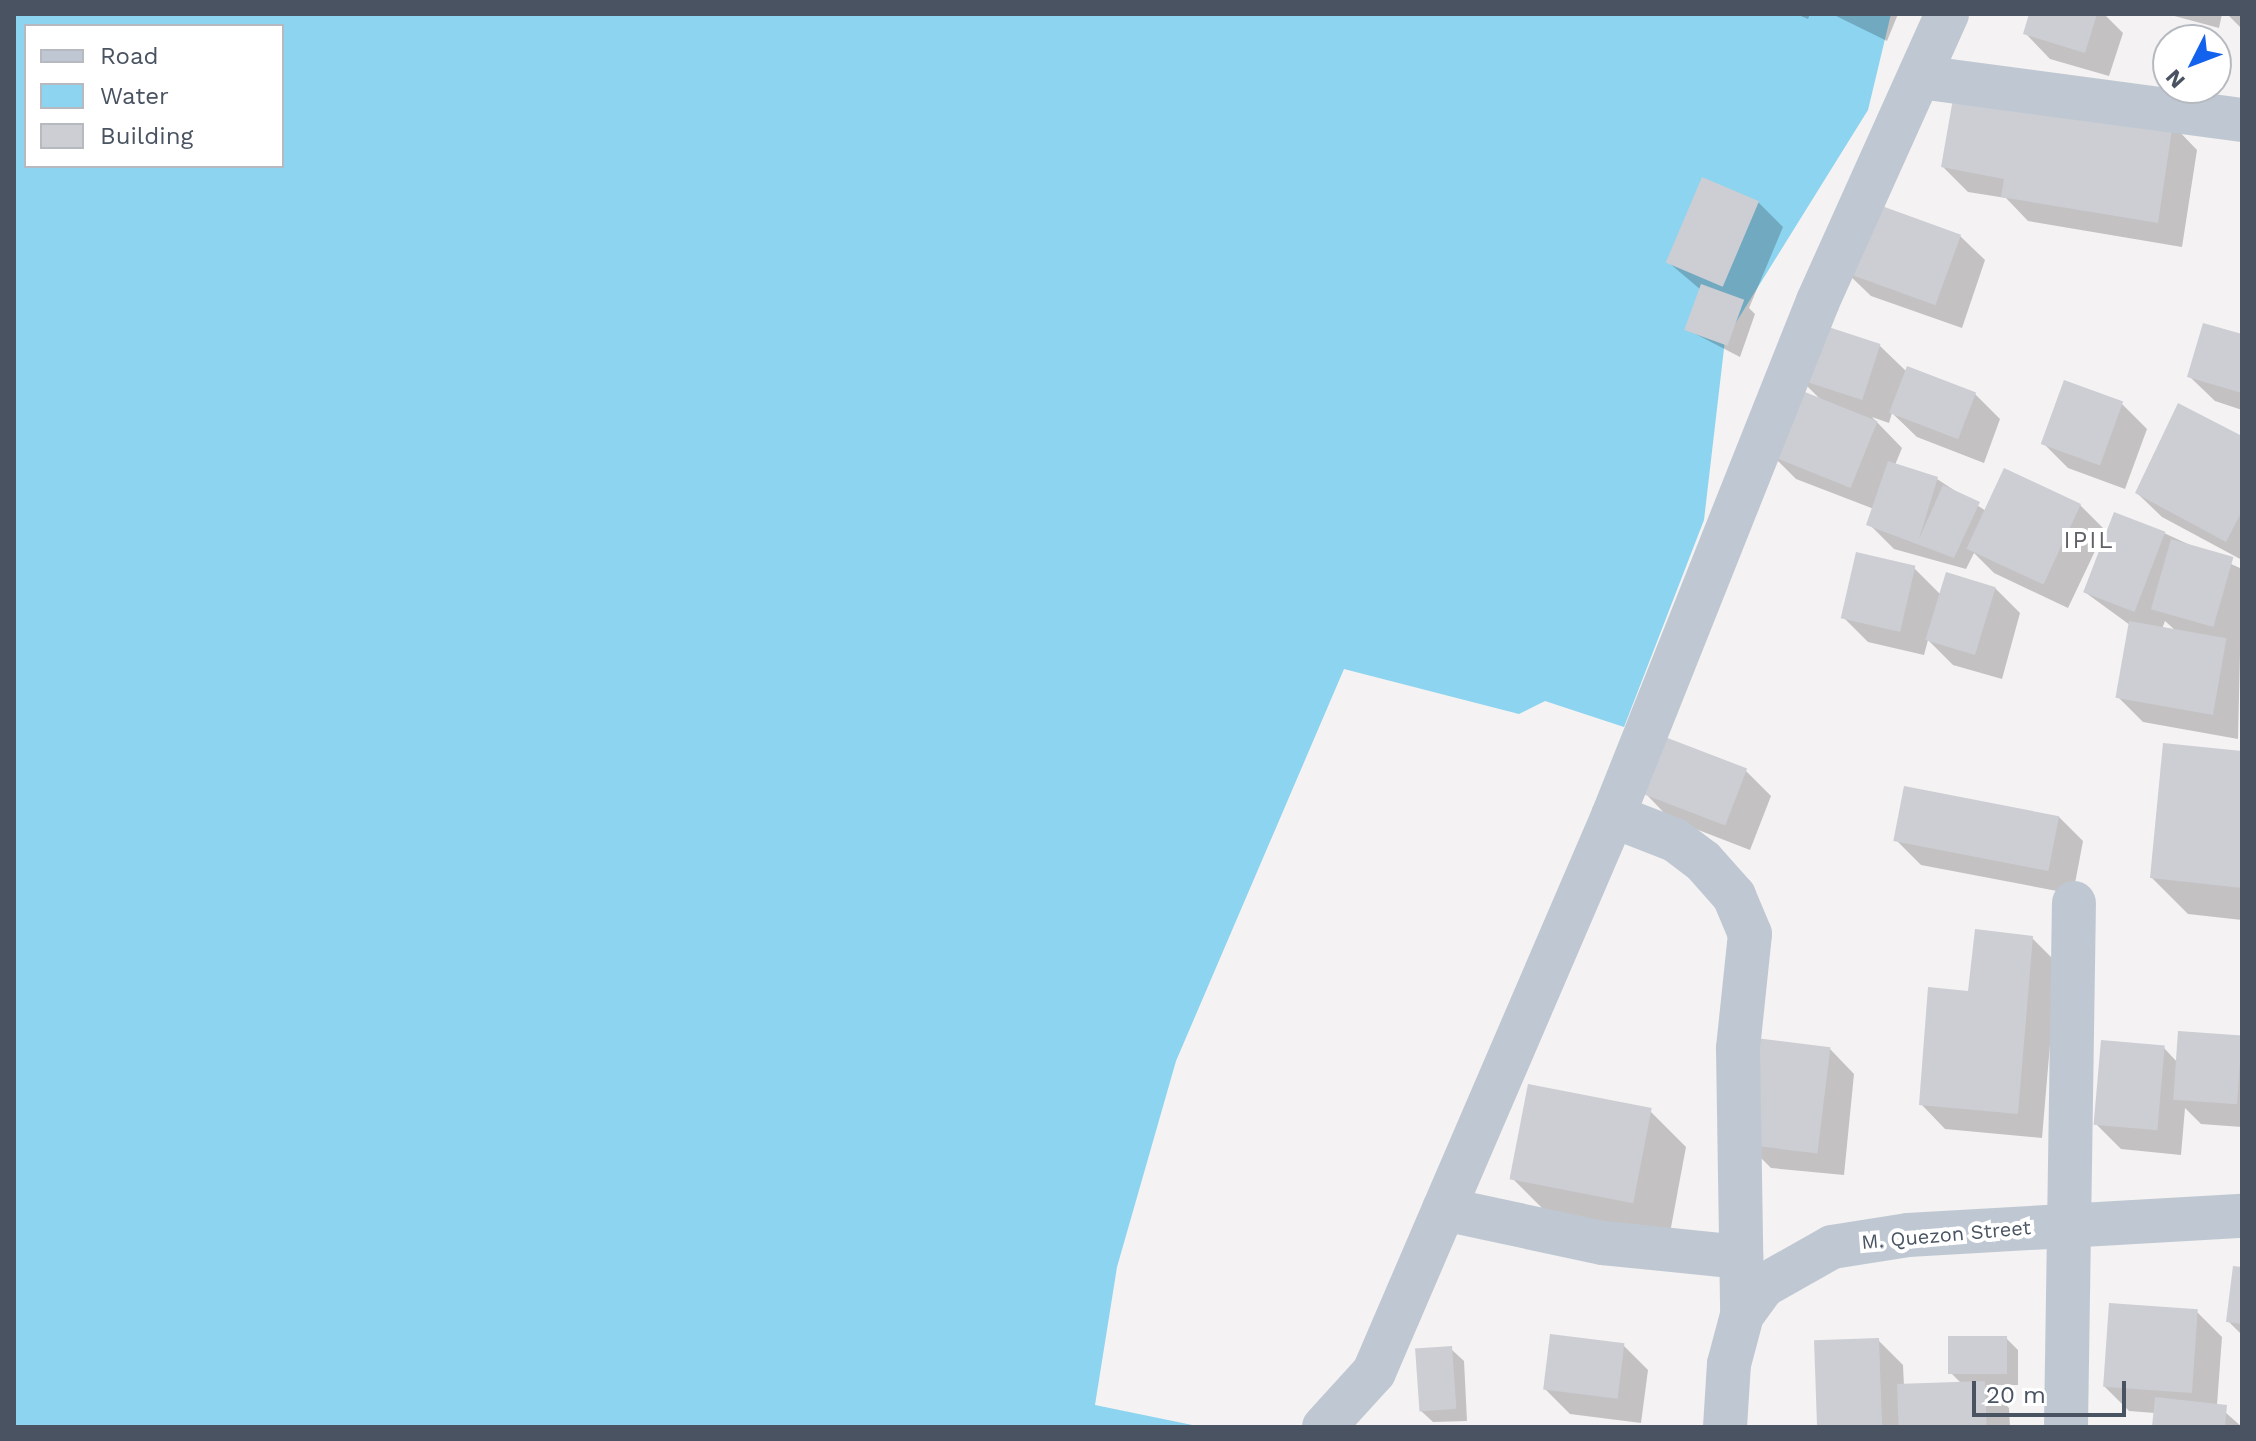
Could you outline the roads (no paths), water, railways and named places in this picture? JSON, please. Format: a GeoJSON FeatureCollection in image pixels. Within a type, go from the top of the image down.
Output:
{"type":"FeatureCollection","features":[{"type":"Feature","properties":{"kind":"street"},"geometry":{"type":"LineString","coordinates":[[1324,1427],[1374,1372],[1613,816],[1818,301],[1947,14]]}},
{"type":"Feature","properties":{"kind":"street"},"geometry":{"type":"LineString","coordinates":[[1920,77],[2242,120]]}},
{"type":"Feature","properties":{"kind":"street"},"geometry":{"type":"LineString","coordinates":[[1613,816],[1675,840],[1719,876],[1744,912],[1750,934],[1738,1048],[1742,1315]]}},
{"type":"Feature","properties":{"kind":"street"},"geometry":{"type":"LineString","coordinates":[[2066,1427],[2064,1225],[2074,903]]}},
{"type":"Feature","properties":{"kind":"street"},"geometry":{"type":"LineString","coordinates":[[1444,1209],[1603,1243],[1741,1257]]}},
{"type":"Feature","properties":{"kind":"street","name":"M. Quezon Street"},"geometry":{"type":"LineString","coordinates":[[1725,1427],[1729,1364],[1742,1315],[1763,1286],[1832,1247],[2064,1225],[2242,1216]]}},
{"type":"Feature","properties":{"kind":"water"},"geometry":{"type":"Polygon","coordinates":[[[14,14],[1891,14],[1868,110],[1725,340],[1704,520],[1624,727],[1545,701],[1519,714],[1344,669],[1176,1061],[1117,1267],[1095,1405],[1202,1427],[14,1427],[14,14]]]}},
{"type":"Feature","properties":{"kind":"district","name":"IPIL"},"geometry":{"type":"Point","coordinates":[2089,541]}}]}
